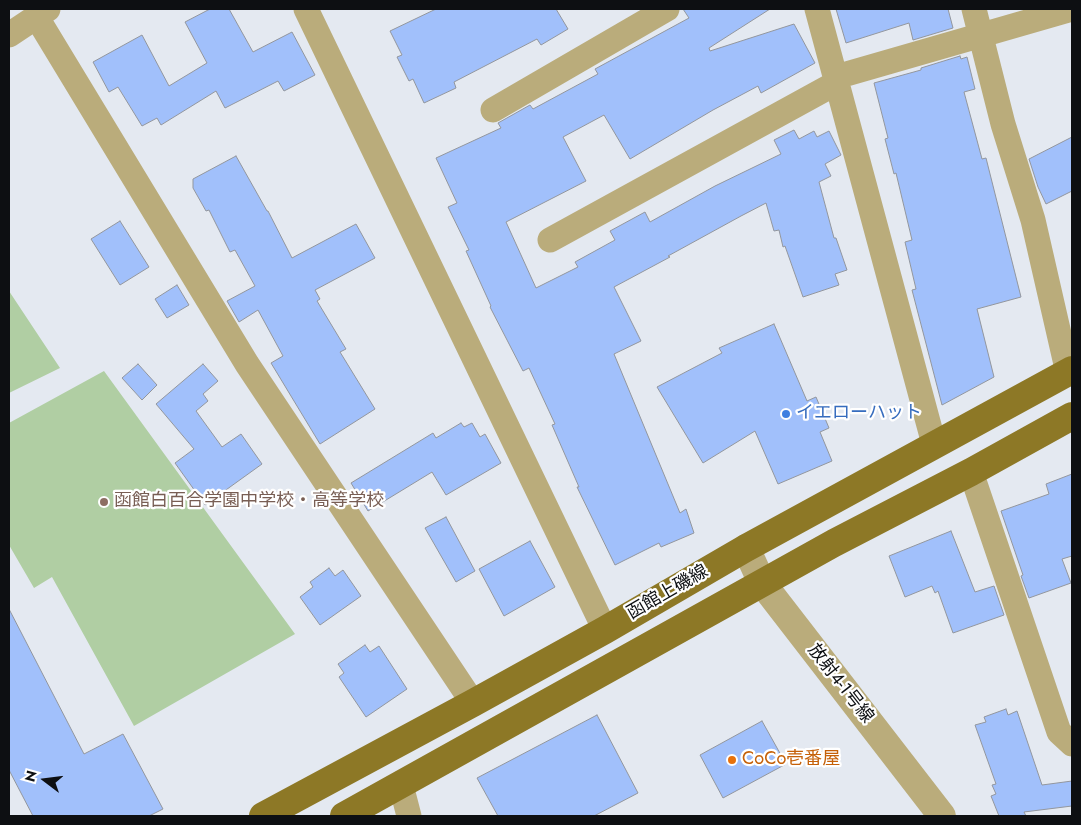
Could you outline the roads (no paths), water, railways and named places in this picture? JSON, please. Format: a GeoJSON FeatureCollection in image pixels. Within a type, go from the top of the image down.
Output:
{"type":"FeatureCollection","features":[{"type":"Feature","properties":{"kind":"main road","name":"函館上磯線"},"geometry":{"type":"LineString","coordinates":[[263,816],[605,630],[746,548],[934,444],[1070,372]]}},
{"type":"Feature","properties":{"kind":"main road"},"geometry":{"type":"LineString","coordinates":[[344,816],[762,582],[971,472],[1072,416]]}},
{"type":"Feature","properties":{"kind":"street"},"geometry":{"type":"LineString","coordinates":[[306,9],[605,630]]}},
{"type":"Feature","properties":{"kind":"street"},"geometry":{"type":"LineString","coordinates":[[493,110],[667,9]]}},
{"type":"Feature","properties":{"kind":"street"},"geometry":{"type":"LineString","coordinates":[[817,9],[934,444]]}},
{"type":"Feature","properties":{"kind":"street"},"geometry":{"type":"LineString","coordinates":[[974,9],[1004,124],[1033,220],[1070,372]]}},
{"type":"Feature","properties":{"kind":"street"},"geometry":{"type":"LineString","coordinates":[[550,240],[837,79],[1072,9]]}},
{"type":"Feature","properties":{"kind":"street"},"geometry":{"type":"LineString","coordinates":[[9,34],[42,13],[246,364],[473,703]]}},
{"type":"Feature","properties":{"kind":"street"},"geometry":{"type":"LineString","coordinates":[[971,472],[1059,732],[1072,744]]}},
{"type":"Feature","properties":{"kind":"street","name":"放射4-1号線"},"geometry":{"type":"LineString","coordinates":[[746,548],[762,582],[942,816]]}},
{"type":"Feature","properties":{"kind":"street"},"geometry":{"type":"LineString","coordinates":[[401,785],[409,816]]}},
{"type":"Feature","properties":{"kind":"place","name":"イエローハット"},"geometry":{"type":"Point","coordinates":[786,414]}},
{"type":"Feature","properties":{"kind":"place","name":"函館白百合学園中学校・高等学校"},"geometry":{"type":"Point","coordinates":[104,502]}},
{"type":"Feature","properties":{"kind":"place","name":"CoCo壱番屋"},"geometry":{"type":"Point","coordinates":[732,760]}}]}
